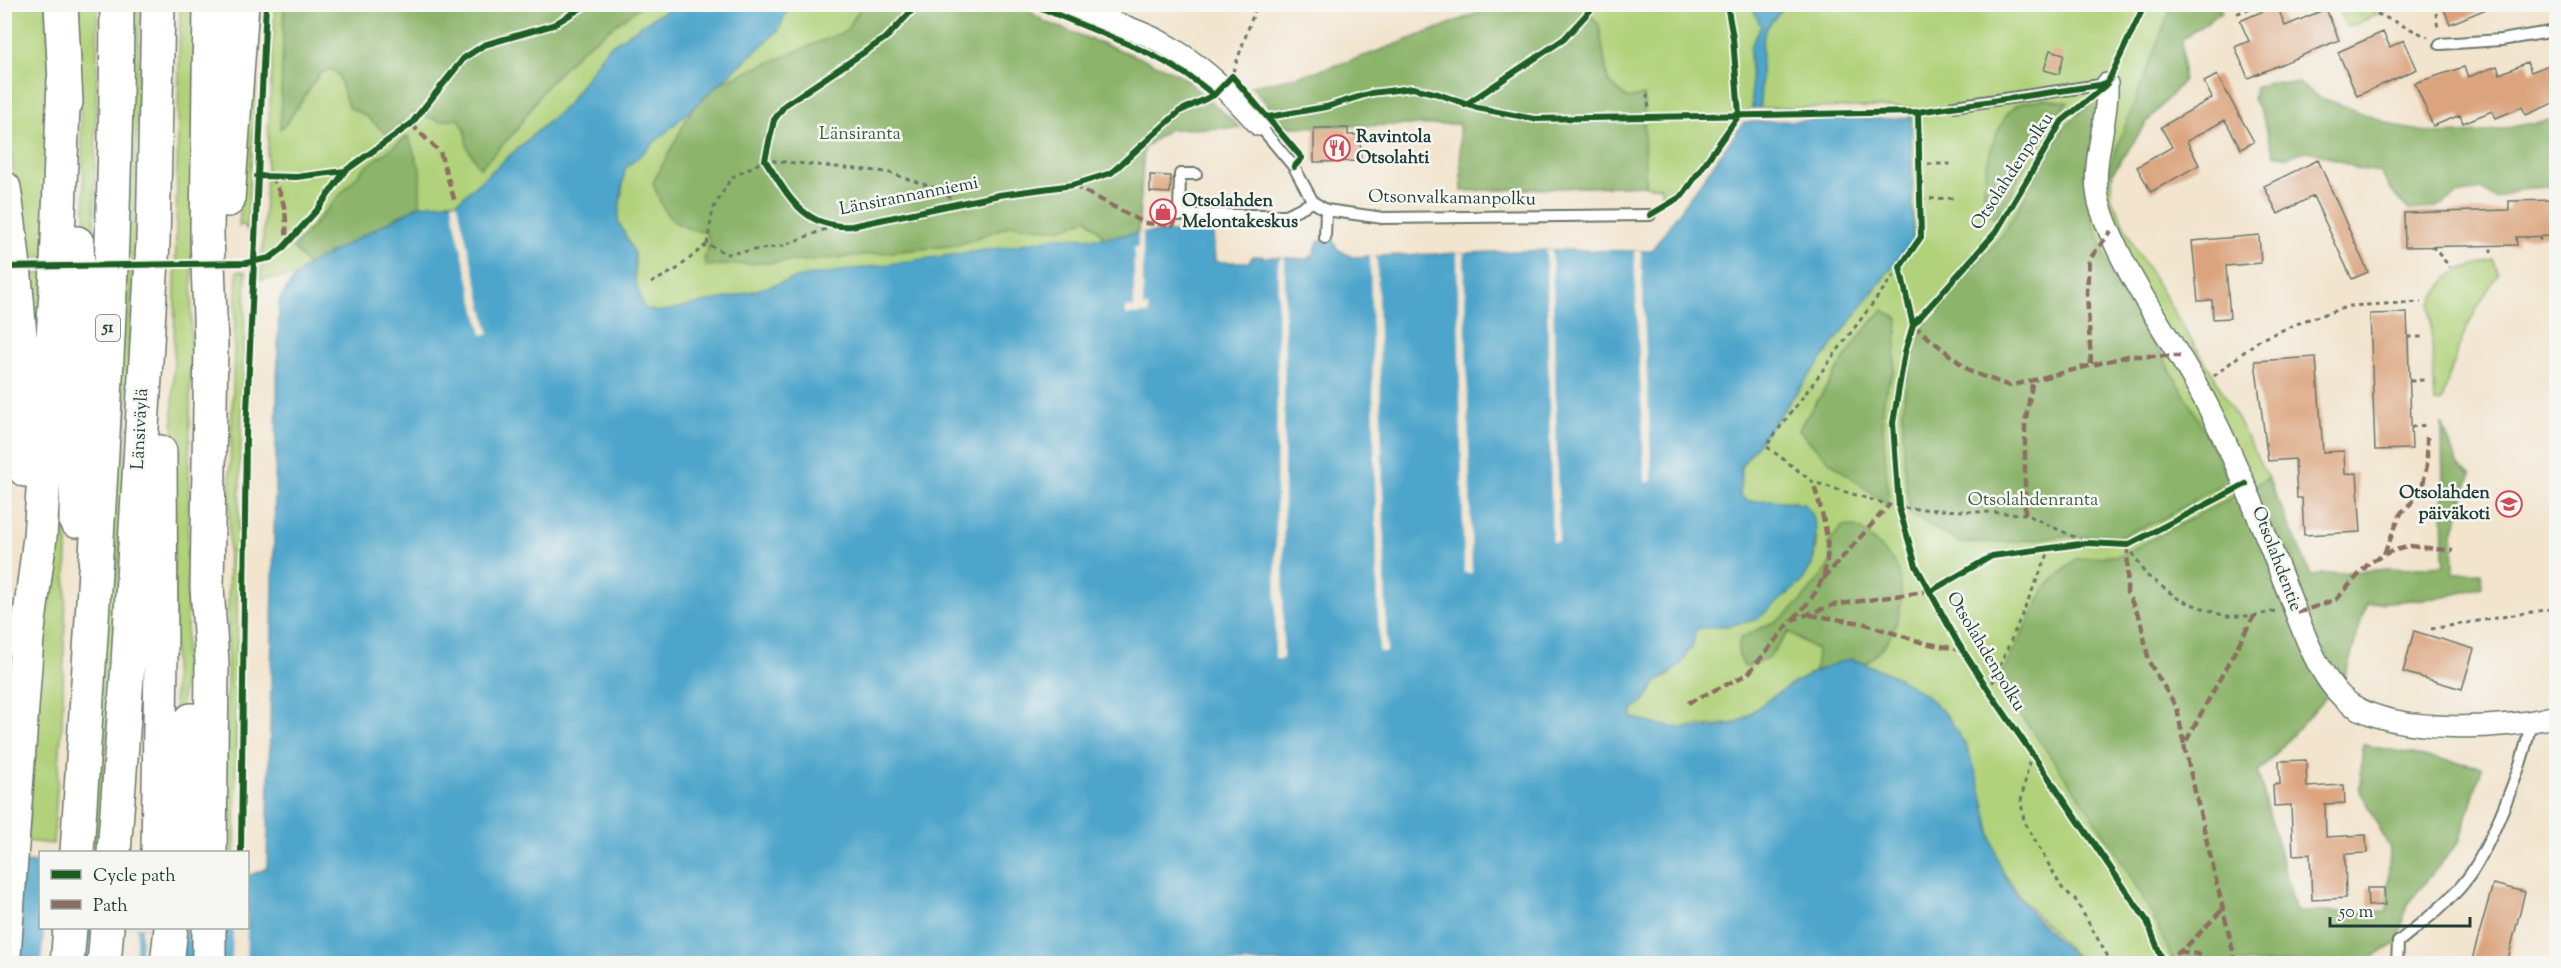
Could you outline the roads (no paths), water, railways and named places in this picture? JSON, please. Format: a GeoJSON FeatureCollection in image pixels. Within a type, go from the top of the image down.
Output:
{"type":"FeatureCollection","features":[{"type":"Feature","properties":{"kind":"highway"},"geometry":{"type":"LineString","coordinates":[[61,4],[64,80],[75,188],[79,290],[73,797],[76,851]]}},
{"type":"Feature","properties":{"kind":"highway","name":"51"},"geometry":{"type":"LineString","coordinates":[[76,851],[106,374],[112,236],[117,4]]}},
{"type":"Feature","properties":{"kind":"highway","name":"Länsiväylä"},"geometry":{"type":"LineString","coordinates":[[114,851],[128,664],[153,242],[158,4]]}},
{"type":"Feature","properties":{"kind":"highway"},"geometry":{"type":"LineString","coordinates":[[210,4],[207,235],[211,345],[207,587],[212,663],[210,851]]}},
{"type":"Feature","properties":{"kind":"highway"},"geometry":{"type":"LineString","coordinates":[[211,345],[226,234],[242,4]]}},
{"type":"Feature","properties":{"kind":"highway"},"geometry":{"type":"LineString","coordinates":[[4,955],[27,638],[40,537],[56,291],[64,80]]}},
{"type":"Feature","properties":{"kind":"highway"},"geometry":{"type":"LineString","coordinates":[[4,188],[11,231],[21,359],[25,451],[27,638]]}},
{"type":"Feature","properties":{"kind":"highway"},"geometry":{"type":"LineString","coordinates":[[153,242],[160,385],[161,658],[158,851]]}},
{"type":"Feature","properties":{"kind":"highway"},"geometry":{"type":"LineString","coordinates":[[180,851],[195,662],[207,587]]}},
{"type":"Feature","properties":{"kind":"highway"},"geometry":{"type":"LineString","coordinates":[[67,963],[70,929]]}},
{"type":"Feature","properties":{"kind":"highway"},"geometry":{"type":"LineString","coordinates":[[104,963],[107,929]]}},
{"type":"Feature","properties":{"kind":"highway"},"geometry":{"type":"LineString","coordinates":[[151,963],[153,929]]}},
{"type":"Feature","properties":{"kind":"highway"},"geometry":{"type":"LineString","coordinates":[[167,963],[171,929]]}},
{"type":"Feature","properties":{"kind":"highway"},"geometry":{"type":"LineString","coordinates":[[209,929],[209,963]]}},
{"type":"Feature","properties":{"kind":"street"},"geometry":{"type":"LineString","coordinates":[[1067,4],[1160,41],[1230,81],[1259,125]]}},
{"type":"Feature","properties":{"kind":"street","name":"Otsolahdentie"},"geometry":{"type":"LineString","coordinates":[[2107,84],[2108,103],[2096,182],[2100,209],[2125,262],[2198,387],[2246,484],[2294,607],[2323,672],[2350,704],[2363,710],[2425,724],[2497,727],[2530,723],[2556,716]]}},
{"type":"Feature","properties":{"kind":"lane"},"geometry":{"type":"LineString","coordinates":[[2440,44],[2501,40],[2556,32]]}},
{"type":"Feature","properties":{"kind":"lane"},"geometry":{"type":"LineString","coordinates":[[1954,106],[2107,84]]}},
{"type":"Feature","properties":{"kind":"lane","name":"Otsonvalkamanpolku"},"geometry":{"type":"LineString","coordinates":[[1259,125],[1294,167],[1313,202],[1326,210],[1383,218],[1650,215]]}},
{"type":"Feature","properties":{"kind":"lane"},"geometry":{"type":"LineString","coordinates":[[1196,174],[1180,174],[1179,215],[1286,215],[1313,202]]}},
{"type":"Feature","properties":{"kind":"lane"},"geometry":{"type":"LineString","coordinates":[[1325,238],[1326,210]]}},
{"type":"Feature","properties":{"kind":"lane"},"geometry":{"type":"LineString","coordinates":[[2397,963],[2398,942],[2451,898],[2476,865],[2516,772],[2530,723]]}},
{"type":"Feature","properties":{"kind":"water"},"geometry":{"type":"Polygon","coordinates":[[[789,4],[779,30],[625,169],[618,220],[635,255],[635,280],[644,308],[658,312],[736,296],[800,277],[1006,247],[1058,237],[1105,238],[1138,233],[1213,231],[1215,262],[1249,262],[1253,256],[1307,259],[1313,255],[1318,242],[1333,238],[1337,249],[1352,257],[1552,250],[1651,251],[1744,122],[1911,118],[1913,239],[1741,466],[1740,495],[1748,501],[1773,500],[1803,504],[1812,513],[1816,528],[1813,563],[1801,583],[1756,620],[1696,629],[1692,648],[1682,663],[1656,683],[1645,700],[1635,708],[1631,717],[1683,728],[1710,728],[1736,723],[1796,682],[1829,666],[1851,659],[1899,678],[1935,703],[1962,739],[1972,761],[1983,797],[2002,870],[2027,907],[2049,932],[2082,963],[5,962],[4,861],[39,863],[39,929],[249,929],[249,876],[267,868],[279,301],[295,276],[308,265],[420,205],[457,202],[567,105],[607,48],[657,15],[680,5],[789,4]]]}},
{"type":"Feature","properties":{"kind":"water"},"geometry":{"type":"Polygon","coordinates":[[[1751,5],[1785,5],[1765,30],[1762,45],[1760,108],[1752,108],[1750,48],[1761,26],[1751,5]]]}},
{"type":"Feature","properties":{"kind":"place","name":"Ravintola Otsolahti"},"geometry":{"type":"Point","coordinates":[1337,148]}},
{"type":"Feature","properties":{"kind":"place","name":"Otsolahden Melontakeskus"},"geometry":{"type":"Point","coordinates":[1163,212]}},
{"type":"Feature","properties":{"kind":"place","name":"Otsolahden päiväkoti"},"geometry":{"type":"Point","coordinates":[2509,504]}},
{"type":"Feature","properties":{"kind":"park label","name":"Länsiranta"},"geometry":{"type":"Point","coordinates":[860,135]}},
{"type":"Feature","properties":{"kind":"park label","name":"Otsolahdenranta"},"geometry":{"type":"Point","coordinates":[2033,501]}}]}
